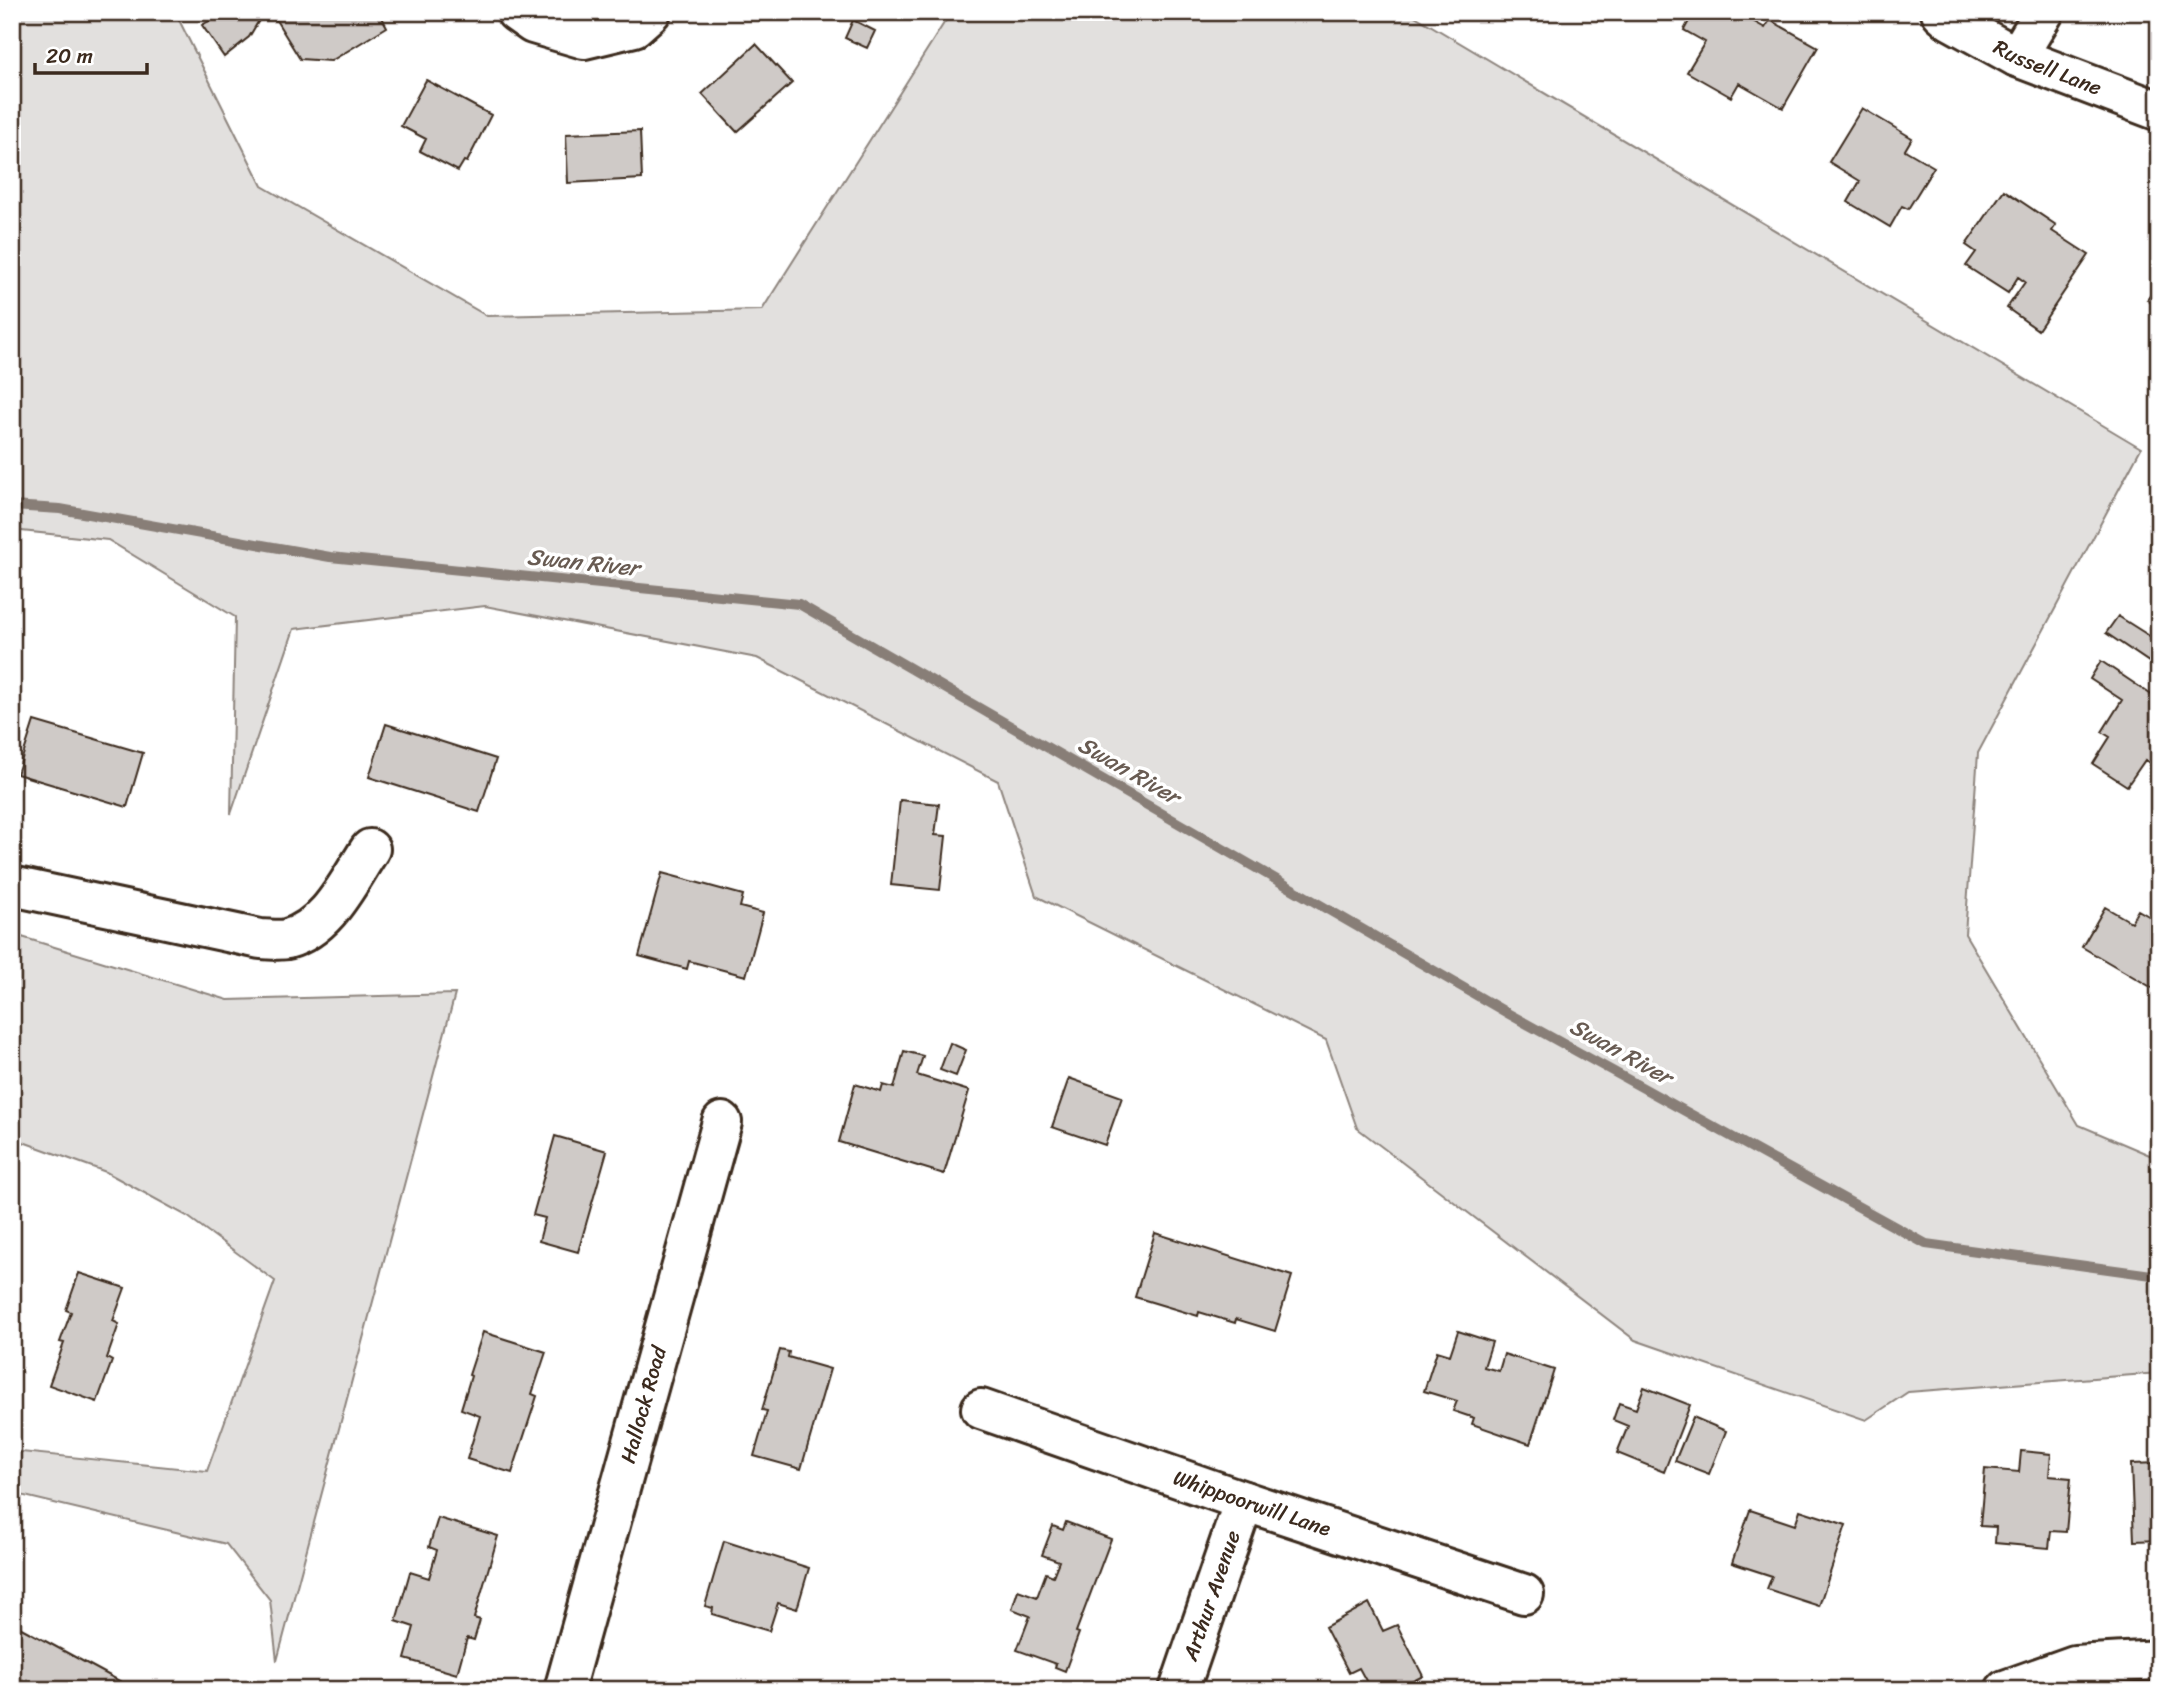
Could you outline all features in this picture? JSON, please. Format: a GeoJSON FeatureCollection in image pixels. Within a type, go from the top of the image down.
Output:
{"type":"FeatureCollection","features":[{"type":"Feature","properties":{"kind":"street"},"geometry":{"type":"LineString","coordinates":[[516,12],[533,24],[584,39],[634,27],[651,12]]}},
{"type":"Feature","properties":{"kind":"street","name":"Russell Lane"},"geometry":{"type":"LineString","coordinates":[[1941,12],[1950,20],[2017,57],[2159,111]]}},
{"type":"Feature","properties":{"kind":"street"},"geometry":{"type":"LineString","coordinates":[[2017,57],[2044,12]]}},
{"type":"Feature","properties":{"kind":"street"},"geometry":{"type":"LineString","coordinates":[[12,886],[260,939],[285,940],[306,932],[327,914],[370,849]]}},
{"type":"Feature","properties":{"kind":"street","name":"Hallock Road"},"geometry":{"type":"LineString","coordinates":[[564,1690],[722,1122]]}},
{"type":"Feature","properties":{"kind":"street","name":"Whippoorwill Lane"},"geometry":{"type":"LineString","coordinates":[[981,1409],[1244,1501],[1524,1594]]}},
{"type":"Feature","properties":{"kind":"street","name":"Arthur Avenue"},"geometry":{"type":"LineString","coordinates":[[1179,1690],[1244,1501]]}},
{"type":"Feature","properties":{"kind":"street"},"geometry":{"type":"LineString","coordinates":[[2005,1690],[2075,1665],[2159,1660]]}},
{"type":"Feature","properties":{"kind":"shaded area"},"geometry":{"type":"Polygon","coordinates":[[[12,12],[175,12],[262,186],[487,316],[762,310],[951,12],[1408,12],[2141,448],[1978,753],[1965,934],[2079,1125],[2159,1159],[2159,1373],[1908,1392],[1866,1420],[1635,1340],[1357,1128],[1326,1040],[1036,896],[998,781],[757,658],[485,606],[294,629],[231,814],[235,617],[108,540],[12,530],[12,12]]]}},
{"type":"Feature","properties":{"kind":"shaded area"},"geometry":{"type":"Polygon","coordinates":[[[12,934],[228,1000],[455,994],[277,1661],[270,1600],[226,1544],[12,1493],[12,1451],[207,1471],[275,1281],[187,1216],[106,1172],[12,1138],[12,934]]]}},
{"type":"Feature","properties":{"kind":"building"},"geometry":{"type":"Polygon","coordinates":[[[225,12],[264,12],[249,37],[224,57],[202,25],[225,12]]]}},
{"type":"Feature","properties":{"kind":"building"},"geometry":{"type":"Polygon","coordinates":[[[271,12],[379,12],[387,27],[331,61],[300,59],[271,12]]]}},
{"type":"Feature","properties":{"kind":"building"},"geometry":{"type":"Polygon","coordinates":[[[1694,12],[1746,12],[1744,16],[1765,28],[1770,20],[1818,47],[1783,108],[1739,83],[1731,97],[1687,72],[1705,42],[1684,30],[1694,12]]]}},
{"type":"Feature","properties":{"kind":"building"},"geometry":{"type":"Polygon","coordinates":[[[853,20],[875,31],[867,48],[845,38],[853,20]]]}},
{"type":"Feature","properties":{"kind":"building"},"geometry":{"type":"Polygon","coordinates":[[[756,44],[792,83],[737,132],[702,94],[756,44]]]}},
{"type":"Feature","properties":{"kind":"building"},"geometry":{"type":"Polygon","coordinates":[[[426,80],[491,115],[467,162],[464,161],[458,171],[420,151],[426,139],[401,126],[426,80]]]}},
{"type":"Feature","properties":{"kind":"building"},"geometry":{"type":"Polygon","coordinates":[[[1862,108],[1912,138],[1905,150],[1934,167],[1908,209],[1902,206],[1890,227],[1848,202],[1860,181],[1829,162],[1862,108]]]}},
{"type":"Feature","properties":{"kind":"building"},"geometry":{"type":"Polygon","coordinates":[[[640,131],[642,179],[568,183],[566,134],[640,131]]]}},
{"type":"Feature","properties":{"kind":"building"},"geometry":{"type":"Polygon","coordinates":[[[2004,190],[2056,225],[2052,231],[2089,255],[2038,330],[2007,308],[2025,282],[2018,277],[2008,293],[1966,266],[1976,252],[1966,245],[2004,190]]]}},
{"type":"Feature","properties":{"kind":"building"},"geometry":{"type":"Polygon","coordinates":[[[2159,283],[2159,308],[2147,300],[2159,283]]]}},
{"type":"Feature","properties":{"kind":"building"},"geometry":{"type":"Polygon","coordinates":[[[2118,616],[2159,642],[2159,647],[2149,662],[2106,633],[2118,616]]]}},
{"type":"Feature","properties":{"kind":"building"},"geometry":{"type":"Polygon","coordinates":[[[2101,661],[2159,700],[2159,753],[2151,764],[2145,760],[2127,786],[2093,764],[2110,737],[2102,732],[2122,700],[2090,679],[2101,661]]]}},
{"type":"Feature","properties":{"kind":"building"},"geometry":{"type":"Polygon","coordinates":[[[34,721],[143,753],[127,807],[17,774],[34,721]]]}},
{"type":"Feature","properties":{"kind":"building"},"geometry":{"type":"Polygon","coordinates":[[[386,724],[496,759],[479,812],[369,777],[386,724]]]}},
{"type":"Feature","properties":{"kind":"building"},"geometry":{"type":"Polygon","coordinates":[[[900,800],[939,804],[935,835],[946,836],[940,890],[891,885],[900,800]]]}},
{"type":"Feature","properties":{"kind":"building"},"geometry":{"type":"Polygon","coordinates":[[[662,873],[743,895],[740,907],[763,913],[746,976],[689,961],[687,969],[639,956],[662,873]]]}},
{"type":"Feature","properties":{"kind":"building"},"geometry":{"type":"Polygon","coordinates":[[[2105,907],[2131,922],[2138,910],[2159,922],[2159,986],[2156,990],[2082,947],[2105,907]]]}},
{"type":"Feature","properties":{"kind":"building"},"geometry":{"type":"Polygon","coordinates":[[[950,1043],[966,1050],[956,1076],[940,1070],[950,1043]]]}},
{"type":"Feature","properties":{"kind":"building"},"geometry":{"type":"Polygon","coordinates":[[[904,1051],[923,1056],[917,1075],[969,1091],[944,1174],[839,1142],[855,1084],[881,1092],[883,1085],[894,1088],[904,1051]]]}},
{"type":"Feature","properties":{"kind":"building"},"geometry":{"type":"Polygon","coordinates":[[[1069,1078],[1122,1097],[1105,1145],[1052,1127],[1069,1078]]]}},
{"type":"Feature","properties":{"kind":"building"},"geometry":{"type":"Polygon","coordinates":[[[555,1136],[607,1151],[578,1252],[539,1241],[545,1218],[533,1215],[555,1136]]]}},
{"type":"Feature","properties":{"kind":"building"},"geometry":{"type":"Polygon","coordinates":[[[1155,1233],[1292,1276],[1275,1331],[1236,1319],[1235,1323],[1199,1312],[1198,1316],[1135,1297],[1155,1233]]]}},
{"type":"Feature","properties":{"kind":"building"},"geometry":{"type":"Polygon","coordinates":[[[79,1273],[125,1288],[113,1321],[119,1324],[107,1358],[112,1361],[97,1402],[49,1385],[64,1343],[60,1342],[71,1312],[66,1310],[79,1273]]]}},
{"type":"Feature","properties":{"kind":"building"},"geometry":{"type":"Polygon","coordinates":[[[1458,1331],[1492,1342],[1484,1367],[1499,1371],[1504,1354],[1554,1370],[1530,1444],[1472,1424],[1474,1418],[1453,1411],[1457,1401],[1424,1391],[1437,1351],[1450,1355],[1458,1331]]]}},
{"type":"Feature","properties":{"kind":"building"},"geometry":{"type":"Polygon","coordinates":[[[483,1332],[546,1352],[532,1394],[537,1396],[512,1473],[467,1459],[480,1416],[461,1409],[483,1332]]]}},
{"type":"Feature","properties":{"kind":"building"},"geometry":{"type":"Polygon","coordinates":[[[780,1350],[789,1352],[788,1357],[830,1369],[801,1469],[754,1456],[767,1411],[762,1410],[780,1350]]]}},
{"type":"Feature","properties":{"kind":"building"},"geometry":{"type":"Polygon","coordinates":[[[1644,1387],[1690,1405],[1664,1472],[1617,1453],[1628,1426],[1613,1420],[1619,1403],[1636,1409],[1644,1387]]]}},
{"type":"Feature","properties":{"kind":"building"},"geometry":{"type":"Polygon","coordinates":[[[1693,1417],[1726,1431],[1709,1474],[1675,1461],[1693,1417]]]}},
{"type":"Feature","properties":{"kind":"building"},"geometry":{"type":"Polygon","coordinates":[[[2021,1451],[2051,1454],[2049,1476],[2071,1478],[2066,1532],[2051,1531],[2049,1548],[1995,1543],[1996,1527],[1980,1526],[1985,1469],[2019,1472],[2021,1451]]]}},
{"type":"Feature","properties":{"kind":"building"},"geometry":{"type":"Polygon","coordinates":[[[2159,1463],[2159,1540],[2134,1541],[2131,1464],[2159,1463]]]}},
{"type":"Feature","properties":{"kind":"building"},"geometry":{"type":"Polygon","coordinates":[[[1750,1510],[1795,1525],[1800,1510],[1846,1525],[1819,1606],[1767,1589],[1772,1576],[1732,1563],[1750,1510]]]}},
{"type":"Feature","properties":{"kind":"building"},"geometry":{"type":"Polygon","coordinates":[[[438,1518],[498,1536],[474,1618],[480,1620],[474,1640],[467,1638],[457,1674],[405,1659],[414,1627],[396,1621],[410,1572],[429,1578],[437,1550],[429,1547],[438,1518]]]}},
{"type":"Feature","properties":{"kind":"building"},"geometry":{"type":"Polygon","coordinates":[[[1066,1522],[1111,1539],[1076,1632],[1079,1633],[1065,1671],[1055,1667],[1056,1664],[1017,1650],[1030,1616],[1012,1609],[1018,1590],[1037,1597],[1046,1573],[1053,1576],[1059,1561],[1042,1555],[1053,1526],[1063,1530],[1066,1522]]]}},
{"type":"Feature","properties":{"kind":"building"},"geometry":{"type":"Polygon","coordinates":[[[724,1541],[809,1568],[797,1609],[778,1603],[769,1631],[712,1614],[713,1608],[705,1606],[724,1541]]]}},
{"type":"Feature","properties":{"kind":"building"},"geometry":{"type":"Polygon","coordinates":[[[1369,1603],[1383,1631],[1397,1625],[1423,1676],[1396,1690],[1371,1690],[1359,1668],[1349,1673],[1325,1627],[1369,1603]]]}},
{"type":"Feature","properties":{"kind":"building"},"geometry":{"type":"Polygon","coordinates":[[[12,1623],[136,1690],[12,1690],[12,1623]]]}},
{"type":"Feature","properties":{"kind":"waterway","name":"Swan River"},"geometry":{"type":"LineString","coordinates":[[12,506],[60,509],[330,557],[799,604],[1509,1014],[1926,1244],[2159,1276]]}}]}
